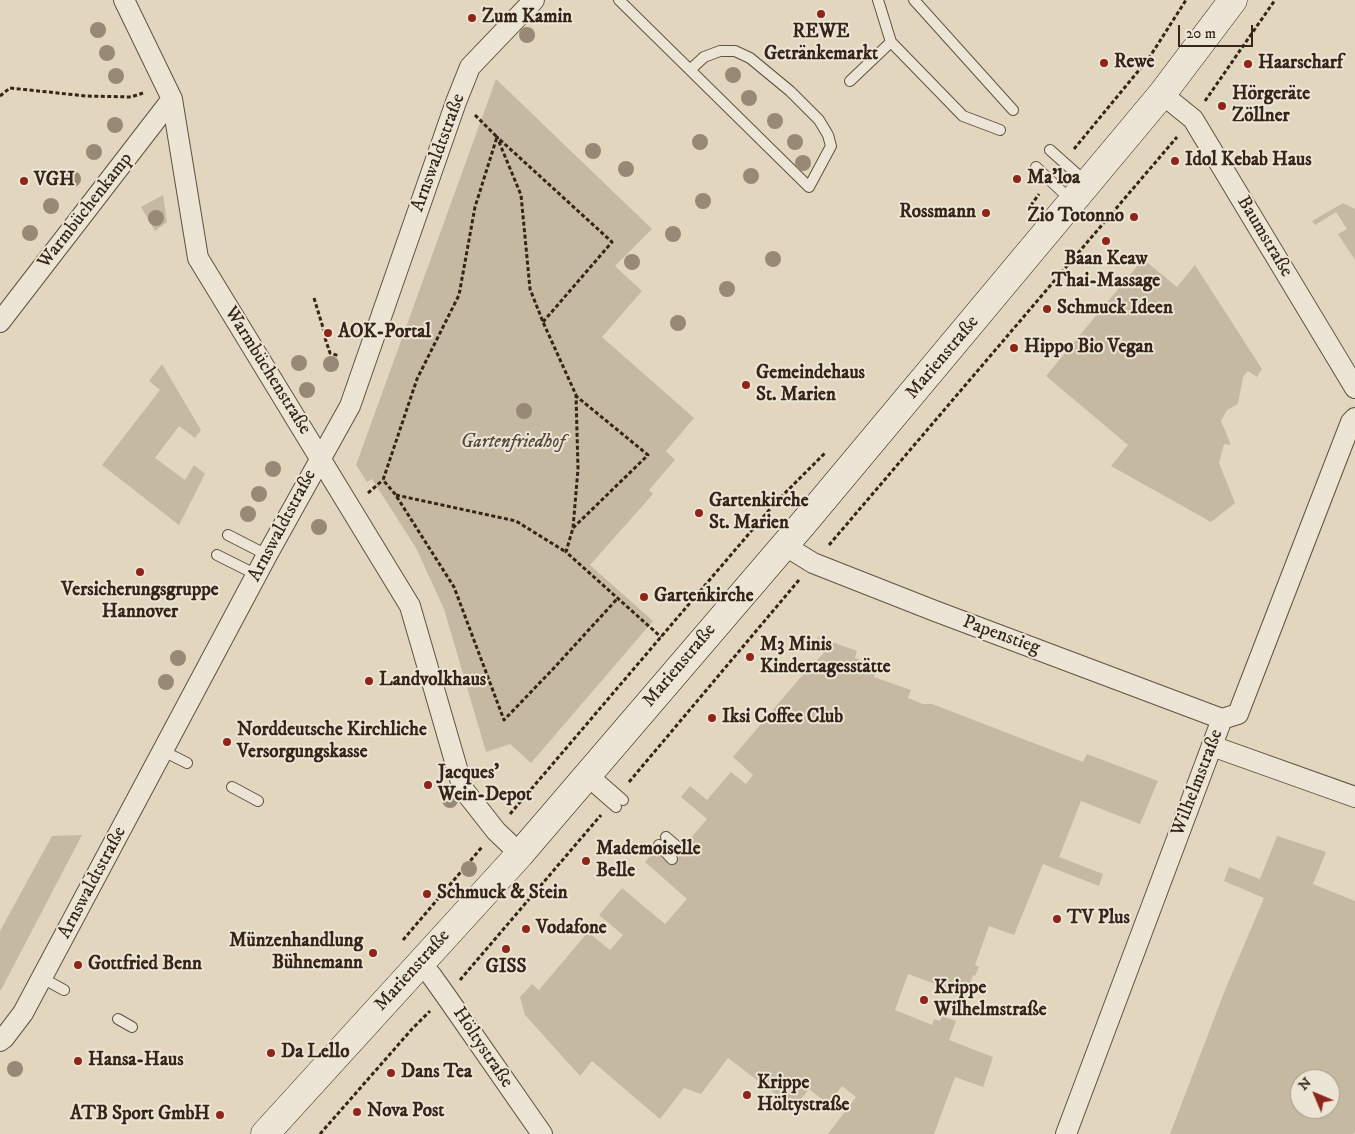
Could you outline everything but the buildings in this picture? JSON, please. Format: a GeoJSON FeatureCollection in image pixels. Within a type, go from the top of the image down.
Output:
{"type":"FeatureCollection","features":[{"type":"Feature","properties":{"kind":"main road","name":"Marienstraße"},"geometry":{"type":"LineString","coordinates":[[265,1134],[520,854],[784,546],[1081,193],[1162,94],[1233,0]]}},
{"type":"Feature","properties":{"kind":"street","name":"Warmbüchenstraße"},"geometry":{"type":"LineString","coordinates":[[124,0],[172,98],[198,258],[410,606],[463,789],[496,831],[520,854]]}},
{"type":"Feature","properties":{"kind":"street","name":"Arnswaldtstraße"},"geometry":{"type":"LineString","coordinates":[[0,1041],[23,1014],[267,555],[350,406],[456,102],[470,67],[534,0]]}},
{"type":"Feature","properties":{"kind":"street","name":"Baumstraße"},"geometry":{"type":"LineString","coordinates":[[1162,94],[1192,119],[1355,388]]}},
{"type":"Feature","properties":{"kind":"street","name":"Warmbüchenkamp"},"geometry":{"type":"LineString","coordinates":[[0,322],[172,98]]}},
{"type":"Feature","properties":{"kind":"street","name":"Wilhelmstraße"},"geometry":{"type":"LineString","coordinates":[[1066,1134],[1222,719],[1238,714],[1351,422],[1355,418]]}},
{"type":"Feature","properties":{"kind":"street","name":"Papenstieg"},"geometry":{"type":"LineString","coordinates":[[784,546],[813,563],[1222,719]]}},
{"type":"Feature","properties":{"kind":"street"},"geometry":{"type":"LineString","coordinates":[[1212,746],[1355,797]]}},
{"type":"Feature","properties":{"kind":"street","name":"Höltystraße"},"geometry":{"type":"LineString","coordinates":[[420,964],[431,975],[542,1134]]}},
{"type":"Feature","properties":{"kind":"lane"},"geometry":{"type":"LineString","coordinates":[[619,0],[809,187],[831,146],[828,135],[819,120],[790,90],[750,58],[735,51],[720,51],[704,57],[691,69]]}},
{"type":"Feature","properties":{"kind":"lane"},"geometry":{"type":"LineString","coordinates":[[878,0],[891,42],[963,116],[1000,130]]}},
{"type":"Feature","properties":{"kind":"lane"},"geometry":{"type":"LineString","coordinates":[[914,0],[1013,110]]}},
{"type":"Feature","properties":{"kind":"lane"},"geometry":{"type":"LineString","coordinates":[[850,81],[891,42]]}},
{"type":"Feature","properties":{"kind":"lane"},"geometry":{"type":"LineString","coordinates":[[1050,150],[1064,162],[1081,193]]}},
{"type":"Feature","properties":{"kind":"lane"},"geometry":{"type":"LineString","coordinates":[[1036,167],[1050,180],[1081,193]]}},
{"type":"Feature","properties":{"kind":"lane"},"geometry":{"type":"LineString","coordinates":[[228,535],[267,555]]}},
{"type":"Feature","properties":{"kind":"lane"},"geometry":{"type":"LineString","coordinates":[[217,555],[257,575]]}},
{"type":"Feature","properties":{"kind":"lane"},"geometry":{"type":"LineString","coordinates":[[163,751],[187,763]]}},
{"type":"Feature","properties":{"kind":"lane"},"geometry":{"type":"LineString","coordinates":[[587,775],[617,801]]}},
{"type":"Feature","properties":{"kind":"lane"},"geometry":{"type":"LineString","coordinates":[[232,787],[258,801]]}},
{"type":"Feature","properties":{"kind":"lane"},"geometry":{"type":"LineString","coordinates":[[672,859],[662,841],[680,849]]}},
{"type":"Feature","properties":{"kind":"lane"},"geometry":{"type":"LineString","coordinates":[[42,978],[64,990]]}},
{"type":"Feature","properties":{"kind":"lane"},"geometry":{"type":"LineString","coordinates":[[118,1019],[132,1027]]}},
{"type":"Feature","properties":{"kind":"path"},"geometry":{"type":"LineString","coordinates":[[1064,162],[1149,58],[1186,0]]}},
{"type":"Feature","properties":{"kind":"path"},"geometry":{"type":"LineString","coordinates":[[837,535],[1192,119],[1274,0]]}},
{"type":"Feature","properties":{"kind":"path"},"geometry":{"type":"LineString","coordinates":[[0,96],[10,88],[86,96],[131,97],[146,91]]}},
{"type":"Feature","properties":{"kind":"path"},"geometry":{"type":"LineString","coordinates":[[456,102],[472,111],[497,137],[612,242],[543,322]]}},
{"type":"Feature","properties":{"kind":"path"},"geometry":{"type":"LineString","coordinates":[[497,137],[521,195],[530,289],[576,395],[578,469],[573,528],[566,552]]}},
{"type":"Feature","properties":{"kind":"path"},"geometry":{"type":"LineString","coordinates":[[368,493],[383,480],[417,379],[459,295],[475,207],[497,137]]}},
{"type":"Feature","properties":{"kind":"path"},"geometry":{"type":"LineString","coordinates":[[1022,219],[1050,180]]}},
{"type":"Feature","properties":{"kind":"path"},"geometry":{"type":"LineString","coordinates":[[314,298],[324,331]]}},
{"type":"Feature","properties":{"kind":"path"},"geometry":{"type":"LineString","coordinates":[[325,338],[330,353],[339,356]]}},
{"type":"Feature","properties":{"kind":"path"},"geometry":{"type":"LineString","coordinates":[[573,528],[648,455],[576,395]]}},
{"type":"Feature","properties":{"kind":"path"},"geometry":{"type":"LineString","coordinates":[[496,831],[776,502],[831,447]]}},
{"type":"Feature","properties":{"kind":"path"},"geometry":{"type":"LineString","coordinates":[[383,480],[395,494],[454,587],[504,720],[617,599]]}},
{"type":"Feature","properties":{"kind":"path"},"geometry":{"type":"LineString","coordinates":[[395,494],[516,521],[566,552],[661,637]]}},
{"type":"Feature","properties":{"kind":"path"},"geometry":{"type":"LineString","coordinates":[[320,1134],[412,1029],[446,996],[617,801],[813,563]]}},
{"type":"Feature","properties":{"kind":"green space","name":"Gartenfriedhof"},"geometry":{"type":"Polygon","coordinates":[[[496,79],[652,229],[615,266],[642,291],[602,337],[694,418],[666,451],[675,460],[649,490],[653,494],[590,565],[653,621],[531,763],[510,744],[486,752],[444,609],[416,548],[372,479],[367,482],[356,465],[496,79]]]}},
{"type":"Feature","properties":{"kind":"green space"},"geometry":{"type":"Polygon","coordinates":[[[163,195],[167,222],[155,231],[141,207],[163,195]]]}},
{"type":"Feature","properties":{"kind":"green space"},"geometry":{"type":"Polygon","coordinates":[[[1343,203],[1355,209],[1355,260],[1338,234],[1347,229],[1336,212],[1315,225],[1312,221],[1343,203]]]}},
{"type":"Feature","properties":{"kind":"green space"},"geometry":{"type":"Polygon","coordinates":[[[1143,259],[1177,287],[1195,265],[1262,369],[1257,377],[1248,371],[1243,377],[1238,404],[1227,410],[1221,421],[1231,445],[1224,444],[1219,463],[1235,503],[1211,522],[1111,466],[1128,445],[1046,376],[1143,259]]]}},
{"type":"Feature","properties":{"kind":"green space"},"geometry":{"type":"Polygon","coordinates":[[[162,364],[201,430],[195,438],[179,426],[155,458],[185,480],[194,465],[205,474],[179,525],[102,465],[160,390],[149,381],[162,364]]]}},
{"type":"Feature","properties":{"kind":"green space"},"geometry":{"type":"Polygon","coordinates":[[[818,637],[857,651],[855,658],[878,667],[874,677],[911,690],[908,698],[923,704],[932,704],[1083,762],[1087,754],[1158,781],[1140,824],[1081,801],[1059,857],[1103,874],[1099,886],[1043,864],[1014,935],[989,926],[975,965],[979,967],[975,976],[973,975],[965,999],[951,994],[952,990],[908,974],[895,1010],[932,1025],[934,1019],[940,1021],[942,1016],[956,1021],[949,1040],[993,1057],[983,1087],[955,1077],[934,1134],[828,1134],[856,1097],[842,1086],[828,1104],[809,1089],[794,1108],[728,1058],[701,1094],[684,1088],[660,1119],[592,1061],[580,1076],[525,1015],[520,997],[532,984],[539,990],[588,932],[610,950],[623,935],[599,915],[622,888],[665,924],[687,899],[645,862],[668,833],[684,846],[707,819],[681,797],[690,786],[707,800],[731,772],[746,784],[753,775],[733,757],[800,678],[824,653],[813,643],[818,637]]]}},
{"type":"Feature","properties":{"kind":"green space"},"geometry":{"type":"Polygon","coordinates":[[[82,835],[0,990],[0,931],[52,836],[82,835]]]}},
{"type":"Feature","properties":{"kind":"green space"},"geometry":{"type":"Polygon","coordinates":[[[1277,836],[1326,852],[1313,884],[1355,901],[1354,1134],[1170,1134],[1225,990],[1264,898],[1224,881],[1229,867],[1260,879],[1277,836]]]}},
{"type":"Feature","properties":{"kind":"place","name":"REWE Getränkemarkt"},"geometry":{"type":"Point","coordinates":[821,14]}},
{"type":"Feature","properties":{"kind":"place","name":"Zum Kamin"},"geometry":{"type":"Point","coordinates":[472,18]}},
{"type":"Feature","properties":{"kind":"place","name":"Rewe"},"geometry":{"type":"Point","coordinates":[1104,63]}},
{"type":"Feature","properties":{"kind":"place","name":"Haarscharf"},"geometry":{"type":"Point","coordinates":[1248,64]}},
{"type":"Feature","properties":{"kind":"place","name":"Hörgeräte Zöllner"},"geometry":{"type":"Point","coordinates":[1222,106]}},
{"type":"Feature","properties":{"kind":"place","name":"Idol Kebab Haus"},"geometry":{"type":"Point","coordinates":[1175,161]}},
{"type":"Feature","properties":{"kind":"place","name":"Ma'loa"},"geometry":{"type":"Point","coordinates":[1017,179]}},
{"type":"Feature","properties":{"kind":"place","name":"VGH"},"geometry":{"type":"Point","coordinates":[24,181]}},
{"type":"Feature","properties":{"kind":"place","name":"Rossmann"},"geometry":{"type":"Point","coordinates":[986,213]}},
{"type":"Feature","properties":{"kind":"place","name":"Zio Totonno"},"geometry":{"type":"Point","coordinates":[1134,217]}},
{"type":"Feature","properties":{"kind":"place","name":"Baan Keaw Thai-Massage"},"geometry":{"type":"Point","coordinates":[1106,241]}},
{"type":"Feature","properties":{"kind":"place","name":"Schmuck Ideen"},"geometry":{"type":"Point","coordinates":[1047,309]}},
{"type":"Feature","properties":{"kind":"place","name":"AOK-Portal"},"geometry":{"type":"Point","coordinates":[328,333]}},
{"type":"Feature","properties":{"kind":"place","name":"Hippo Bio Vegan"},"geometry":{"type":"Point","coordinates":[1014,348]}},
{"type":"Feature","properties":{"kind":"place","name":"Gemeindehaus St. Marien"},"geometry":{"type":"Point","coordinates":[746,385]}},
{"type":"Feature","properties":{"kind":"place","name":"Gartenkirche St. Marien"},"geometry":{"type":"Point","coordinates":[699,513]}},
{"type":"Feature","properties":{"kind":"place","name":"Versicherungsgruppe Hannover"},"geometry":{"type":"Point","coordinates":[140,572]}},
{"type":"Feature","properties":{"kind":"place","name":"Gartenkirche"},"geometry":{"type":"Point","coordinates":[644,597]}},
{"type":"Feature","properties":{"kind":"place","name":"M3 Minis Kindertagesstätte"},"geometry":{"type":"Point","coordinates":[750,657]}},
{"type":"Feature","properties":{"kind":"place","name":"Landvolkhaus"},"geometry":{"type":"Point","coordinates":[369,681]}},
{"type":"Feature","properties":{"kind":"place","name":"Iksi Coffee Club"},"geometry":{"type":"Point","coordinates":[712,718]}},
{"type":"Feature","properties":{"kind":"place","name":"Norddeutsche Kirchliche Versorgungskasse"},"geometry":{"type":"Point","coordinates":[227,742]}},
{"type":"Feature","properties":{"kind":"place","name":"Jacques’ Wein-Depot"},"geometry":{"type":"Point","coordinates":[428,785]}},
{"type":"Feature","properties":{"kind":"place","name":"Mademoiselle Belle"},"geometry":{"type":"Point","coordinates":[586,861]}},
{"type":"Feature","properties":{"kind":"place","name":"Schmuck & Stein"},"geometry":{"type":"Point","coordinates":[427,894]}},
{"type":"Feature","properties":{"kind":"place","name":"TV Plus"},"geometry":{"type":"Point","coordinates":[1057,919]}},
{"type":"Feature","properties":{"kind":"place","name":"Vodafone"},"geometry":{"type":"Point","coordinates":[526,929]}},
{"type":"Feature","properties":{"kind":"place","name":"GISS"},"geometry":{"type":"Point","coordinates":[506,949]}},
{"type":"Feature","properties":{"kind":"place","name":"Münzenhandlung Bühnemann"},"geometry":{"type":"Point","coordinates":[373,953]}},
{"type":"Feature","properties":{"kind":"place","name":"Gottfried Benn"},"geometry":{"type":"Point","coordinates":[78,965]}},
{"type":"Feature","properties":{"kind":"place","name":"Krippe Wilhelmstraße"},"geometry":{"type":"Point","coordinates":[924,1000]}},
{"type":"Feature","properties":{"kind":"place","name":"Da Lello"},"geometry":{"type":"Point","coordinates":[271,1053]}},
{"type":"Feature","properties":{"kind":"place","name":"Hansa-Haus"},"geometry":{"type":"Point","coordinates":[78,1061]}},
{"type":"Feature","properties":{"kind":"place","name":"Dans Tea"},"geometry":{"type":"Point","coordinates":[391,1073]}},
{"type":"Feature","properties":{"kind":"place","name":"Krippe Höltystraße"},"geometry":{"type":"Point","coordinates":[747,1095]}},
{"type":"Feature","properties":{"kind":"place","name":"Nova Post"},"geometry":{"type":"Point","coordinates":[357,1112]}},
{"type":"Feature","properties":{"kind":"place","name":"ATB Sport GmbH"},"geometry":{"type":"Point","coordinates":[220,1115]}}]}
